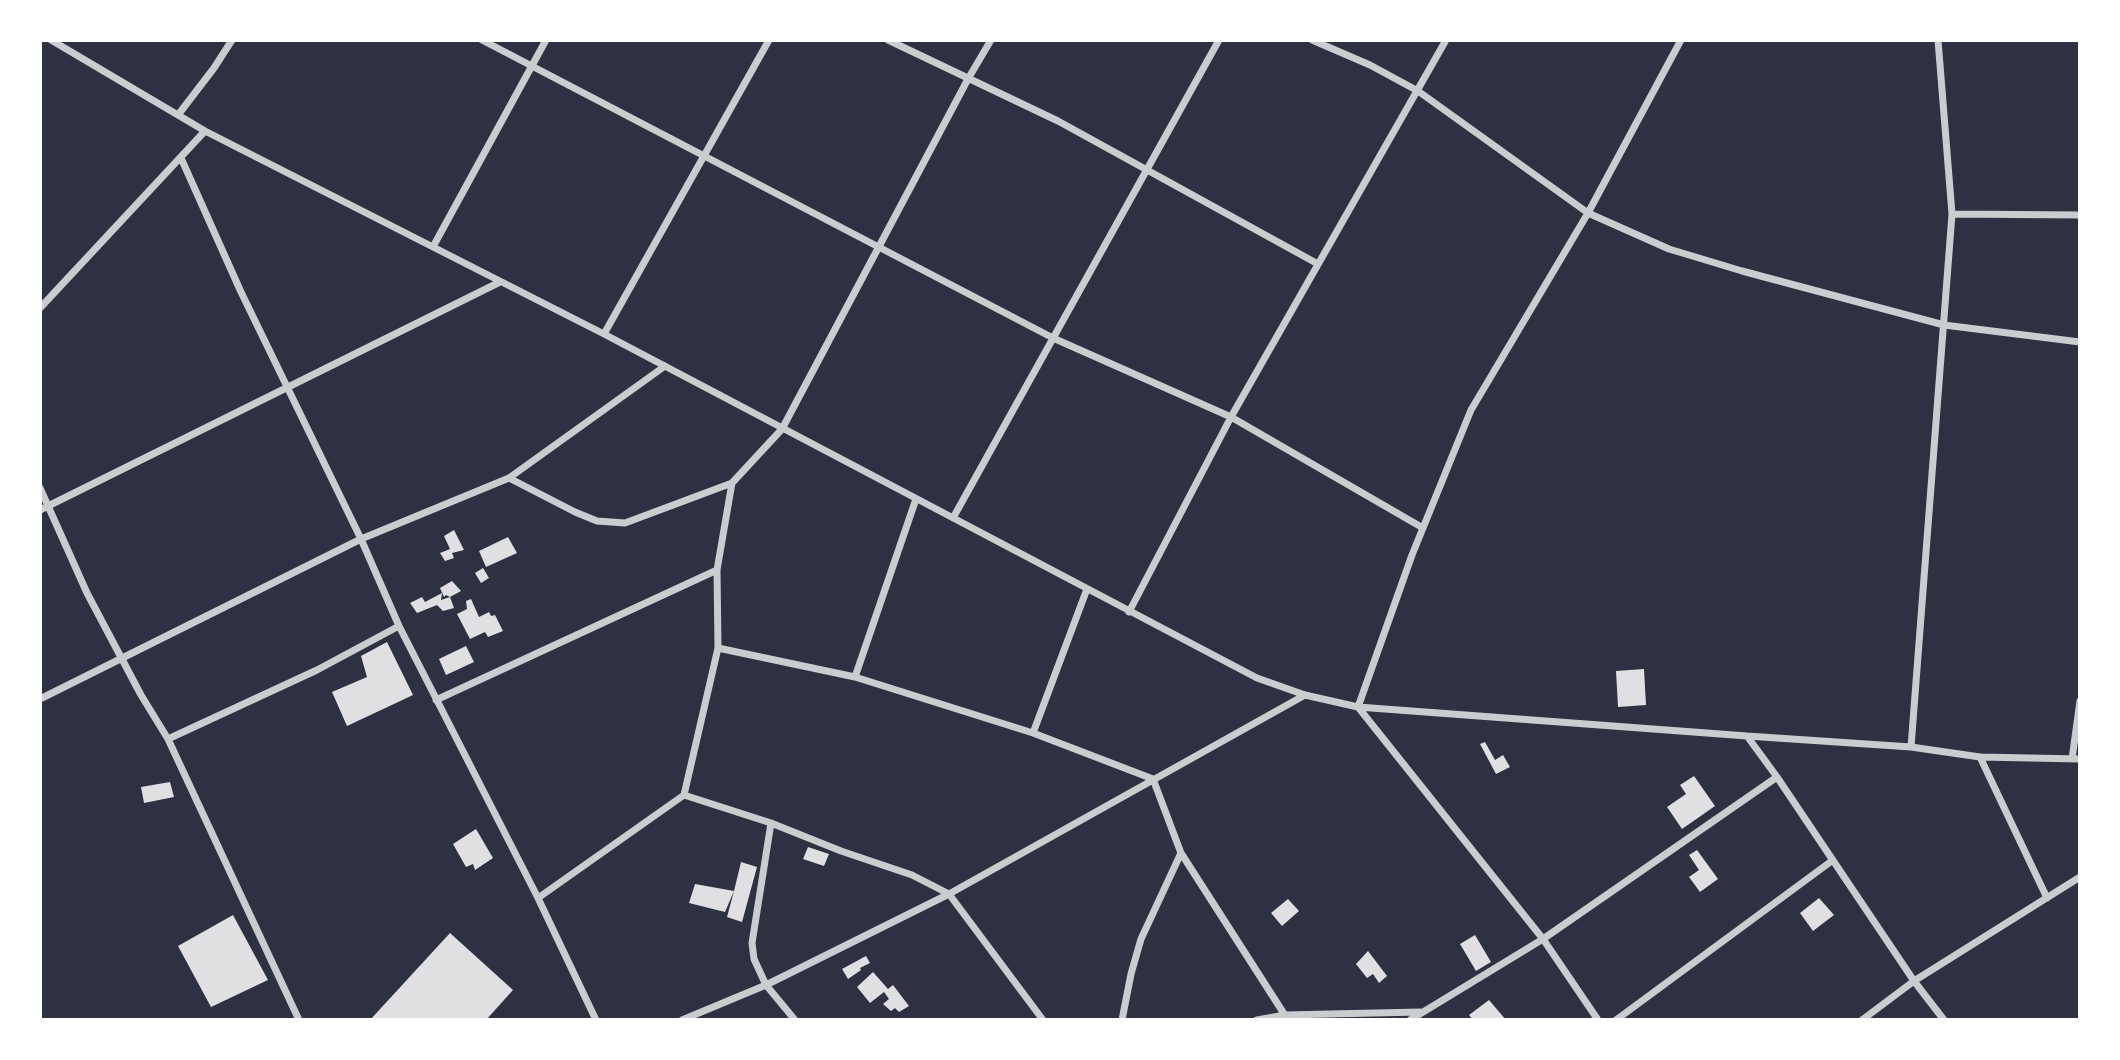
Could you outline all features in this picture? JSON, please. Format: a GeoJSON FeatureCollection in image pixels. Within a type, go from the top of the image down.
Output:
{"type":"FeatureCollection","features":[{"type":"Feature","properties":{"kind":"street"},"geometry":{"type":"LineString","coordinates":[[51,40],[205,131],[434,245],[1257,678],[1305,695],[1358,707],[1911,747],[1980,757],[2076,759],[2080,701]]}},
{"type":"Feature","properties":{"kind":"street"},"geometry":{"type":"LineString","coordinates":[[178,115],[215,68],[232,40]]}},
{"type":"Feature","properties":{"kind":"street"},"geometry":{"type":"LineString","coordinates":[[482,40],[1053,338],[1231,416],[1423,528]]}},
{"type":"Feature","properties":{"kind":"street"},"geometry":{"type":"LineString","coordinates":[[434,245],[546,40]]}},
{"type":"Feature","properties":{"kind":"street"},"geometry":{"type":"LineString","coordinates":[[604,334],[769,40]]}},
{"type":"Feature","properties":{"kind":"street"},"geometry":{"type":"LineString","coordinates":[[888,40],[1058,121],[1318,264]]}},
{"type":"Feature","properties":{"kind":"street"},"geometry":{"type":"LineString","coordinates":[[509,478],[597,521],[625,523],[732,483],[782,429],[991,40]]}},
{"type":"Feature","properties":{"kind":"street"},"geometry":{"type":"LineString","coordinates":[[953,518],[1219,40]]}},
{"type":"Feature","properties":{"kind":"street"},"geometry":{"type":"LineString","coordinates":[[1312,40],[1370,65],[1418,91],[1588,213],[1669,249],[1944,325],[2080,342]]}},
{"type":"Feature","properties":{"kind":"street"},"geometry":{"type":"LineString","coordinates":[[1129,612],[1231,416],[1446,40]]}},
{"type":"Feature","properties":{"kind":"street"},"geometry":{"type":"LineString","coordinates":[[1358,707],[1423,528],[1471,410],[1588,213],[1681,40]]}},
{"type":"Feature","properties":{"kind":"street"},"geometry":{"type":"LineString","coordinates":[[1911,747],[1952,214],[1938,40]]}},
{"type":"Feature","properties":{"kind":"street"},"geometry":{"type":"LineString","coordinates":[[40,308],[205,131]]}},
{"type":"Feature","properties":{"kind":"street"},"geometry":{"type":"LineString","coordinates":[[181,158],[361,539],[399,626],[538,898],[596,1020]]}},
{"type":"Feature","properties":{"kind":"street"},"geometry":{"type":"LineString","coordinates":[[1952,214],[2080,215]]}},
{"type":"Feature","properties":{"kind":"street"},"geometry":{"type":"LineString","coordinates":[[40,510],[500,282]]}},
{"type":"Feature","properties":{"kind":"street"},"geometry":{"type":"LineString","coordinates":[[40,699],[361,539],[509,478],[665,366]]}},
{"type":"Feature","properties":{"kind":"street"},"geometry":{"type":"LineString","coordinates":[[538,898],[684,795],[718,648],[717,570],[732,483]]}},
{"type":"Feature","properties":{"kind":"street"},"geometry":{"type":"LineString","coordinates":[[40,488],[87,593],[141,695],[168,738],[299,1020]]}},
{"type":"Feature","properties":{"kind":"street"},"geometry":{"type":"LineString","coordinates":[[855,677],[916,499]]}},
{"type":"Feature","properties":{"kind":"street"},"geometry":{"type":"LineString","coordinates":[[436,701],[717,570]]}},
{"type":"Feature","properties":{"kind":"street"},"geometry":{"type":"LineString","coordinates":[[1033,733],[1087,589]]}},
{"type":"Feature","properties":{"kind":"street"},"geometry":{"type":"LineString","coordinates":[[168,738],[317,670],[399,626]]}},
{"type":"Feature","properties":{"kind":"street"},"geometry":{"type":"LineString","coordinates":[[718,648],[855,677],[1033,733],[1153,779],[1181,853],[1286,1017]]}},
{"type":"Feature","properties":{"kind":"street"},"geometry":{"type":"LineString","coordinates":[[682,1020],[766,985],[949,894],[1305,695]]}},
{"type":"Feature","properties":{"kind":"street"},"geometry":{"type":"LineString","coordinates":[[1358,707],[1543,939],[1598,1020]]}},
{"type":"Feature","properties":{"kind":"street"},"geometry":{"type":"LineString","coordinates":[[1747,736],[1914,981],[1944,1020]]}},
{"type":"Feature","properties":{"kind":"street"},"geometry":{"type":"LineString","coordinates":[[1980,757],[2047,898]]}},
{"type":"Feature","properties":{"kind":"street"},"geometry":{"type":"LineString","coordinates":[[1410,1020],[1543,939],[1777,777]]}},
{"type":"Feature","properties":{"kind":"street"},"geometry":{"type":"LineString","coordinates":[[684,795],[771,823],[912,875],[949,894],[1043,1020]]}},
{"type":"Feature","properties":{"kind":"street"},"geometry":{"type":"LineString","coordinates":[[771,823],[752,943],[754,959],[766,985],[795,1020]]}},
{"type":"Feature","properties":{"kind":"street"},"geometry":{"type":"LineString","coordinates":[[1122,1020],[1141,939],[1181,853]]}},
{"type":"Feature","properties":{"kind":"street"},"geometry":{"type":"LineString","coordinates":[[1616,1020],[1833,860]]}},
{"type":"Feature","properties":{"kind":"street"},"geometry":{"type":"LineString","coordinates":[[1862,1020],[1914,981],[2080,877]]}},
{"type":"Feature","properties":{"kind":"street"},"geometry":{"type":"LineString","coordinates":[[1257,1020],[1421,1012]]}},
{"type":"Feature","properties":{"kind":"street"},"geometry":{"type":"LineString","coordinates":[[1421,1012],[1426,1020]]}},
{"type":"Feature","properties":{"kind":"building"},"geometry":{"type":"Polygon","coordinates":[[[454,530],[464,550],[452,553],[454,558],[445,561],[440,553],[450,549],[444,536],[454,530]]]}},
{"type":"Feature","properties":{"kind":"building"},"geometry":{"type":"Polygon","coordinates":[[[508,537],[517,553],[486,567],[479,551],[508,537]]]}},
{"type":"Feature","properties":{"kind":"building"},"geometry":{"type":"Polygon","coordinates":[[[483,568],[489,578],[481,583],[475,573],[483,568]]]}},
{"type":"Feature","properties":{"kind":"building"},"geometry":{"type":"Polygon","coordinates":[[[452,581],[461,591],[444,597],[440,588],[452,581]]]}},
{"type":"Feature","properties":{"kind":"building"},"geometry":{"type":"Polygon","coordinates":[[[442,593],[441,600],[450,597],[454,608],[443,611],[437,605],[417,613],[410,603],[422,597],[425,602],[442,593]]]}},
{"type":"Feature","properties":{"kind":"building"},"geometry":{"type":"Polygon","coordinates":[[[471,599],[479,617],[489,612],[491,616],[495,615],[503,631],[488,637],[485,632],[470,639],[457,614],[467,609],[466,601],[471,599]]]}},
{"type":"Feature","properties":{"kind":"building"},"geometry":{"type":"Polygon","coordinates":[[[387,642],[413,695],[347,726],[332,692],[367,677],[361,656],[387,642]]]}},
{"type":"Feature","properties":{"kind":"building"},"geometry":{"type":"Polygon","coordinates":[[[466,646],[474,662],[446,675],[439,659],[466,646]]]}},
{"type":"Feature","properties":{"kind":"building"},"geometry":{"type":"Polygon","coordinates":[[[1644,669],[1646,705],[1618,707],[1616,671],[1644,669]]]}},
{"type":"Feature","properties":{"kind":"building"},"geometry":{"type":"Polygon","coordinates":[[[1485,742],[1495,760],[1503,755],[1510,767],[1496,774],[1480,744],[1485,742]]]}},
{"type":"Feature","properties":{"kind":"building"},"geometry":{"type":"Polygon","coordinates":[[[1694,776],[1715,806],[1682,829],[1667,807],[1686,794],[1680,785],[1694,776]]]}},
{"type":"Feature","properties":{"kind":"building"},"geometry":{"type":"Polygon","coordinates":[[[170,782],[174,797],[144,803],[141,787],[170,782]]]}},
{"type":"Feature","properties":{"kind":"building"},"geometry":{"type":"Polygon","coordinates":[[[476,829],[493,858],[475,870],[473,864],[466,867],[453,844],[476,829]]]}},
{"type":"Feature","properties":{"kind":"building"},"geometry":{"type":"Polygon","coordinates":[[[808,847],[829,854],[824,866],[803,859],[808,847]]]}},
{"type":"Feature","properties":{"kind":"building"},"geometry":{"type":"Polygon","coordinates":[[[1697,850],[1718,879],[1700,892],[1689,877],[1699,870],[1689,855],[1697,850]]]}},
{"type":"Feature","properties":{"kind":"building"},"geometry":{"type":"Polygon","coordinates":[[[741,862],[757,867],[742,922],[727,917],[741,862]]]}},
{"type":"Feature","properties":{"kind":"building"},"geometry":{"type":"Polygon","coordinates":[[[695,884],[734,891],[725,912],[689,903],[695,884]]]}},
{"type":"Feature","properties":{"kind":"building"},"geometry":{"type":"Polygon","coordinates":[[[1819,898],[1834,915],[1813,931],[1800,913],[1819,898]]]}},
{"type":"Feature","properties":{"kind":"building"},"geometry":{"type":"Polygon","coordinates":[[[1288,899],[1299,911],[1282,926],[1271,913],[1288,899]]]}},
{"type":"Feature","properties":{"kind":"building"},"geometry":{"type":"Polygon","coordinates":[[[233,915],[268,980],[211,1007],[178,946],[233,915]]]}},
{"type":"Feature","properties":{"kind":"building"},"geometry":{"type":"Polygon","coordinates":[[[450,933],[513,990],[486,1020],[370,1020],[450,933]]]}},
{"type":"Feature","properties":{"kind":"building"},"geometry":{"type":"Polygon","coordinates":[[[1475,935],[1491,962],[1476,971],[1460,944],[1475,935]]]}},
{"type":"Feature","properties":{"kind":"building"},"geometry":{"type":"Polygon","coordinates":[[[1368,951],[1387,976],[1379,983],[1373,974],[1367,978],[1356,964],[1368,951]]]}},
{"type":"Feature","properties":{"kind":"building"},"geometry":{"type":"Polygon","coordinates":[[[866,956],[870,963],[848,979],[842,969],[866,956]]]}},
{"type":"Feature","properties":{"kind":"building"},"geometry":{"type":"Polygon","coordinates":[[[873,972],[888,989],[893,985],[909,1006],[899,1012],[895,1008],[891,1011],[883,1004],[889,999],[884,992],[870,1003],[857,987],[873,972]]]}},
{"type":"Feature","properties":{"kind":"building"},"geometry":{"type":"Polygon","coordinates":[[[1489,1000],[1506,1020],[1473,1020],[1469,1015],[1489,1000]]]}}]}
